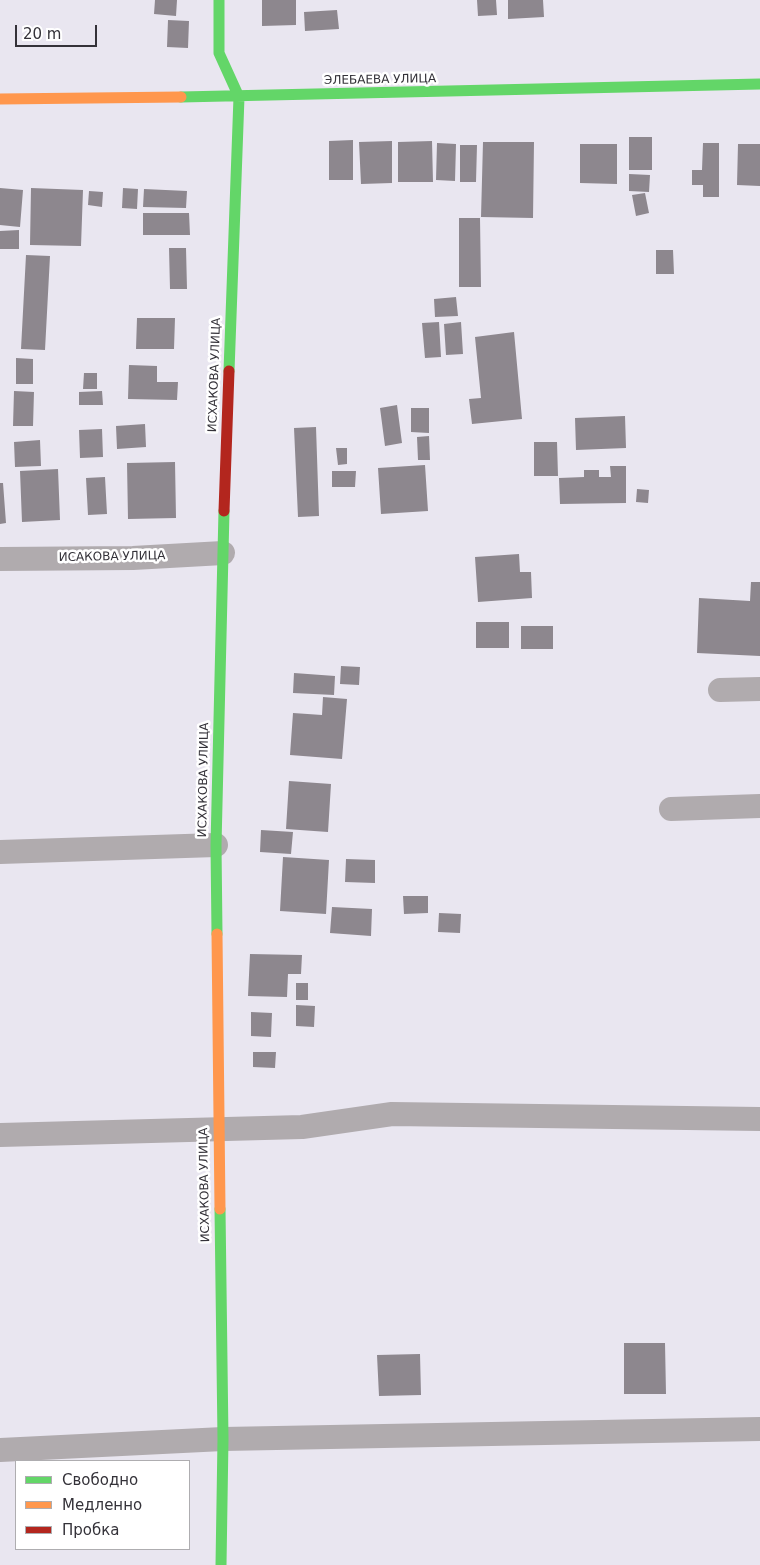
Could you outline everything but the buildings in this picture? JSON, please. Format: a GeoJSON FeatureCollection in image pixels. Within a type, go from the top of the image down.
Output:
{"type":"FeatureCollection","features":[{"type":"Feature","properties":{"kind":"street","name":"ИСХАКОВА УЛИЦА"},"geometry":{"type":"LineString","coordinates":[[219,0],[219,53],[239,97],[223,553],[216,845],[218,1130],[224,1439],[222,1565]]}},
{"type":"Feature","properties":{"kind":"street","name":"ЭЛЕБАЕВА УЛИЦА"},"geometry":{"type":"LineString","coordinates":[[0,99],[239,97],[760,84]]}},
{"type":"Feature","properties":{"kind":"street","name":"ИСАКОВА УЛИЦА"},"geometry":{"type":"LineString","coordinates":[[0,559],[133,558],[223,553]]}},
{"type":"Feature","properties":{"kind":"street"},"geometry":{"type":"LineString","coordinates":[[720,690],[760,689]]}},
{"type":"Feature","properties":{"kind":"street"},"geometry":{"type":"LineString","coordinates":[[671,809],[760,806]]}},
{"type":"Feature","properties":{"kind":"street"},"geometry":{"type":"LineString","coordinates":[[0,852],[216,845]]}},
{"type":"Feature","properties":{"kind":"street"},"geometry":{"type":"LineString","coordinates":[[0,1135],[302,1127],[392,1114],[760,1119]]}},
{"type":"Feature","properties":{"kind":"street"},"geometry":{"type":"LineString","coordinates":[[0,1450],[224,1439],[760,1429]]}},
{"type":"Feature","properties":{"kind":"traffic: fast"},"geometry":{"type":"LineString","coordinates":[[219,0],[219,53],[239,97],[229,371]]}},
{"type":"Feature","properties":{"kind":"traffic: fast"},"geometry":{"type":"LineString","coordinates":[[181,97],[760,84]]}},
{"type":"Feature","properties":{"kind":"traffic: fast"},"geometry":{"type":"LineString","coordinates":[[217,934],[216,845],[224,511]]}},
{"type":"Feature","properties":{"kind":"traffic: fast"},"geometry":{"type":"LineString","coordinates":[[220,1209],[223,1439],[221,1565]]}},
{"type":"Feature","properties":{"kind":"traffic: slow"},"geometry":{"type":"LineString","coordinates":[[0,99],[181,97]]}},
{"type":"Feature","properties":{"kind":"traffic: slow"},"geometry":{"type":"LineString","coordinates":[[217,934],[220,1209]]}},
{"type":"Feature","properties":{"kind":"traffic: jam"},"geometry":{"type":"LineString","coordinates":[[224,511],[229,371]]}}]}
